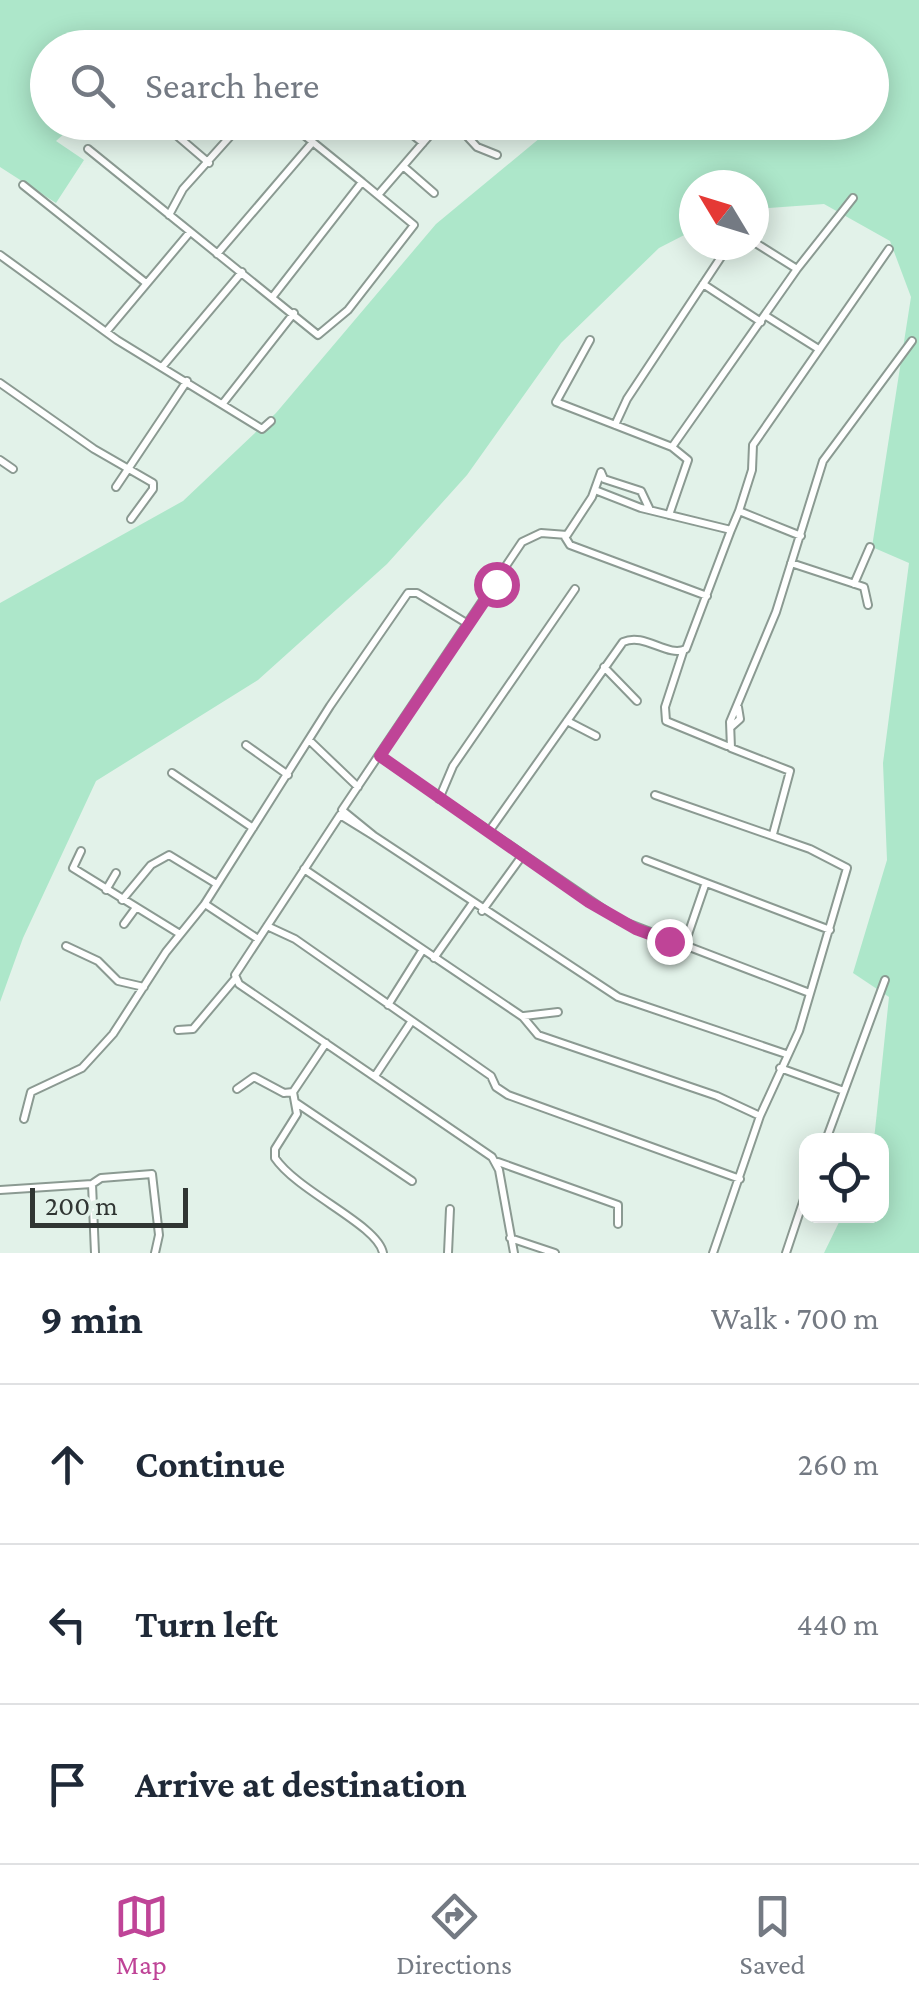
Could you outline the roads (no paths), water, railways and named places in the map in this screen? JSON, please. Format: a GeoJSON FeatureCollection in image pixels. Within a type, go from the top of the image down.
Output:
{"type":"FeatureCollection","features":[{"type":"Feature","properties":{"kind":"street"},"geometry":{"type":"LineString","coordinates":[[182,140],[209,163]]}},
{"type":"Feature","properties":{"kind":"street"},"geometry":{"type":"LineString","coordinates":[[169,215],[183,189],[228,140]]}},
{"type":"Feature","properties":{"kind":"street"},"geometry":{"type":"LineString","coordinates":[[88,148],[217,254],[274,295],[318,335],[324,334],[412,231],[412,222],[309,140]]}},
{"type":"Feature","properties":{"kind":"street"},"geometry":{"type":"LineString","coordinates":[[378,195],[423,142],[420,140]]}},
{"type":"Feature","properties":{"kind":"street"},"geometry":{"type":"LineString","coordinates":[[470,140],[476,147],[497,155]]}},
{"type":"Feature","properties":{"kind":"street"},"geometry":{"type":"LineString","coordinates":[[217,254],[312,143]]}},
{"type":"Feature","properties":{"kind":"street"},"geometry":{"type":"LineString","coordinates":[[403,166],[434,193]]}},
{"type":"Feature","properties":{"kind":"street"},"geometry":{"type":"LineString","coordinates":[[274,295],[362,182]]}},
{"type":"Feature","properties":{"kind":"street"},"geometry":{"type":"LineString","coordinates":[[23,185],[146,284]]}},
{"type":"Feature","properties":{"kind":"street"},"geometry":{"type":"LineString","coordinates":[[672,447],[796,270],[853,198]]}},
{"type":"Feature","properties":{"kind":"street"},"geometry":{"type":"LineString","coordinates":[[106,332],[190,232]]}},
{"type":"Feature","properties":{"kind":"street"},"geometry":{"type":"LineString","coordinates":[[774,836],[790,771],[666,721],[665,707],[739,510],[752,470],[755,440],[889,249]]}},
{"type":"Feature","properties":{"kind":"street"},"geometry":{"type":"LineString","coordinates":[[769,252],[796,270]]}},
{"type":"Feature","properties":{"kind":"street"},"geometry":{"type":"LineString","coordinates":[[0,254],[106,332],[262,429],[272,421]]}},
{"type":"Feature","properties":{"kind":"street"},"geometry":{"type":"LineString","coordinates":[[615,425],[627,399],[719,260]]}},
{"type":"Feature","properties":{"kind":"street"},"geometry":{"type":"LineString","coordinates":[[162,367],[242,272]]}},
{"type":"Feature","properties":{"kind":"street"},"geometry":{"type":"LineString","coordinates":[[703,284],[817,348]]}},
{"type":"Feature","properties":{"kind":"street"},"geometry":{"type":"LineString","coordinates":[[224,402],[294,313]]}},
{"type":"Feature","properties":{"kind":"street"},"geometry":{"type":"LineString","coordinates":[[590,340],[556,402],[672,447],[688,460],[669,515]]}},
{"type":"Feature","properties":{"kind":"street"},"geometry":{"type":"LineString","coordinates":[[731,748],[730,728],[827,454],[912,341]]}},
{"type":"Feature","properties":{"kind":"street"},"geometry":{"type":"LineString","coordinates":[[116,487],[187,382]]}},
{"type":"Feature","properties":{"kind":"street"},"geometry":{"type":"LineString","coordinates":[[1,387],[154,486],[131,520]]}},
{"type":"Feature","properties":{"kind":"street"},"geometry":{"type":"LineString","coordinates":[[0,460],[12,469]]}},
{"type":"Feature","properties":{"kind":"street"},"geometry":{"type":"LineString","coordinates":[[565,538],[594,492],[601,472],[604,479],[641,491],[650,511]]}},
{"type":"Feature","properties":{"kind":"street"},"geometry":{"type":"LineString","coordinates":[[594,492],[650,511],[730,530]]}},
{"type":"Feature","properties":{"kind":"street"},"geometry":{"type":"LineString","coordinates":[[739,510],[801,536]]}},
{"type":"Feature","properties":{"kind":"street"},"geometry":{"type":"LineString","coordinates":[[374,836],[342,810],[524,539],[541,533],[565,538],[570,545],[707,596]]}},
{"type":"Feature","properties":{"kind":"street"},"geometry":{"type":"LineString","coordinates":[[854,584],[870,547]]}},
{"type":"Feature","properties":{"kind":"street"},"geometry":{"type":"LineString","coordinates":[[791,563],[867,591],[868,606]]}},
{"type":"Feature","properties":{"kind":"street"},"geometry":{"type":"LineString","coordinates":[[439,798],[454,766],[576,590]]}},
{"type":"Feature","properties":{"kind":"street"},"geometry":{"type":"LineString","coordinates":[[24,1119],[31,1092],[82,1068],[113,1034],[204,904],[408,593],[417,593],[468,624]]}},
{"type":"Feature","properties":{"kind":"street"},"geometry":{"type":"LineString","coordinates":[[490,830],[604,667],[629,639],[683,652]]}},
{"type":"Feature","properties":{"kind":"street"},"geometry":{"type":"LineString","coordinates":[[604,667],[637,701]]}},
{"type":"Feature","properties":{"kind":"street"},"geometry":{"type":"LineString","coordinates":[[567,721],[596,736]]}},
{"type":"Feature","properties":{"kind":"street"},"geometry":{"type":"LineString","coordinates":[[309,740],[358,787]]}},
{"type":"Feature","properties":{"kind":"street"},"geometry":{"type":"LineString","coordinates":[[246,746],[288,775]]}},
{"type":"Feature","properties":{"kind":"street"},"geometry":{"type":"LineString","coordinates":[[380,756],[620,920],[807,992]]}},
{"type":"Feature","properties":{"kind":"street"},"geometry":{"type":"LineString","coordinates":[[172,773],[252,828]]}},
{"type":"Feature","properties":{"kind":"street"},"geometry":{"type":"LineString","coordinates":[[656,795],[774,836],[847,868],[807,992],[799,1032],[760,1116],[714,1253]]}},
{"type":"Feature","properties":{"kind":"street"},"geometry":{"type":"LineString","coordinates":[[178,1030],[194,1030],[235,979],[340,815],[618,997],[786,1054]]}},
{"type":"Feature","properties":{"kind":"street"},"geometry":{"type":"LineString","coordinates":[[81,851],[73,868],[180,934]]}},
{"type":"Feature","properties":{"kind":"street"},"geometry":{"type":"LineString","coordinates":[[122,900],[144,872],[166,856],[215,884]]}},
{"type":"Feature","properties":{"kind":"street"},"geometry":{"type":"LineString","coordinates":[[482,911],[522,856]]}},
{"type":"Feature","properties":{"kind":"street"},"geometry":{"type":"LineString","coordinates":[[646,860],[830,930]]}},
{"type":"Feature","properties":{"kind":"street"},"geometry":{"type":"LineString","coordinates":[[304,870],[523,1016],[538,1034],[760,1116]]}},
{"type":"Feature","properties":{"kind":"street"},"geometry":{"type":"LineString","coordinates":[[106,890],[116,873]]}},
{"type":"Feature","properties":{"kind":"street"},"geometry":{"type":"LineString","coordinates":[[684,946],[706,885]]}},
{"type":"Feature","properties":{"kind":"street"},"geometry":{"type":"LineString","coordinates":[[204,904],[258,939]]}},
{"type":"Feature","properties":{"kind":"street"},"geometry":{"type":"LineString","coordinates":[[434,958],[472,904]]}},
{"type":"Feature","properties":{"kind":"street"},"geometry":{"type":"LineString","coordinates":[[124,924],[135,908]]}},
{"type":"Feature","properties":{"kind":"street"},"geometry":{"type":"LineString","coordinates":[[267,926],[295,939],[491,1076],[496,1087],[508,1095],[740,1178]]}},
{"type":"Feature","properties":{"kind":"street"},"geometry":{"type":"LineString","coordinates":[[66,946],[98,961],[118,981],[144,987]]}},
{"type":"Feature","properties":{"kind":"street"},"geometry":{"type":"LineString","coordinates":[[388,1005],[423,950]]}},
{"type":"Feature","properties":{"kind":"street"},"geometry":{"type":"LineString","coordinates":[[235,979],[496,1162],[618,1205],[618,1224]]}},
{"type":"Feature","properties":{"kind":"street"},"geometry":{"type":"LineString","coordinates":[[829,1133],[886,980]]}},
{"type":"Feature","properties":{"kind":"street"},"geometry":{"type":"LineString","coordinates":[[523,1016],[558,1012]]}},
{"type":"Feature","properties":{"kind":"street"},"geometry":{"type":"LineString","coordinates":[[375,1076],[411,1022]]}},
{"type":"Feature","properties":{"kind":"street"},"geometry":{"type":"LineString","coordinates":[[326,1043],[293,1092],[296,1114],[275,1149],[274,1158],[312,1195],[378,1238],[383,1253]]}},
{"type":"Feature","properties":{"kind":"street"},"geometry":{"type":"LineString","coordinates":[[780,1068],[844,1091]]}},
{"type":"Feature","properties":{"kind":"street"},"geometry":{"type":"LineString","coordinates":[[236,1089],[254,1077],[284,1093],[293,1092]]}},
{"type":"Feature","properties":{"kind":"street"},"geometry":{"type":"LineString","coordinates":[[294,1101],[412,1181]]}},
{"type":"Feature","properties":{"kind":"street"},"geometry":{"type":"LineString","coordinates":[[496,1162],[514,1253]]}},
{"type":"Feature","properties":{"kind":"street"},"geometry":{"type":"LineString","coordinates":[[0,1190],[92,1184],[101,1178],[152,1174],[159,1235],[155,1253]]}},
{"type":"Feature","properties":{"kind":"street"},"geometry":{"type":"LineString","coordinates":[[92,1184],[94,1253]]}},
{"type":"Feature","properties":{"kind":"street"},"geometry":{"type":"LineString","coordinates":[[448,1253],[450,1208]]}},
{"type":"Feature","properties":{"kind":"street"},"geometry":{"type":"LineString","coordinates":[[786,1253],[799,1215]]}},
{"type":"Feature","properties":{"kind":"street"},"geometry":{"type":"LineString","coordinates":[[509,1238],[555,1253]]}}]}
